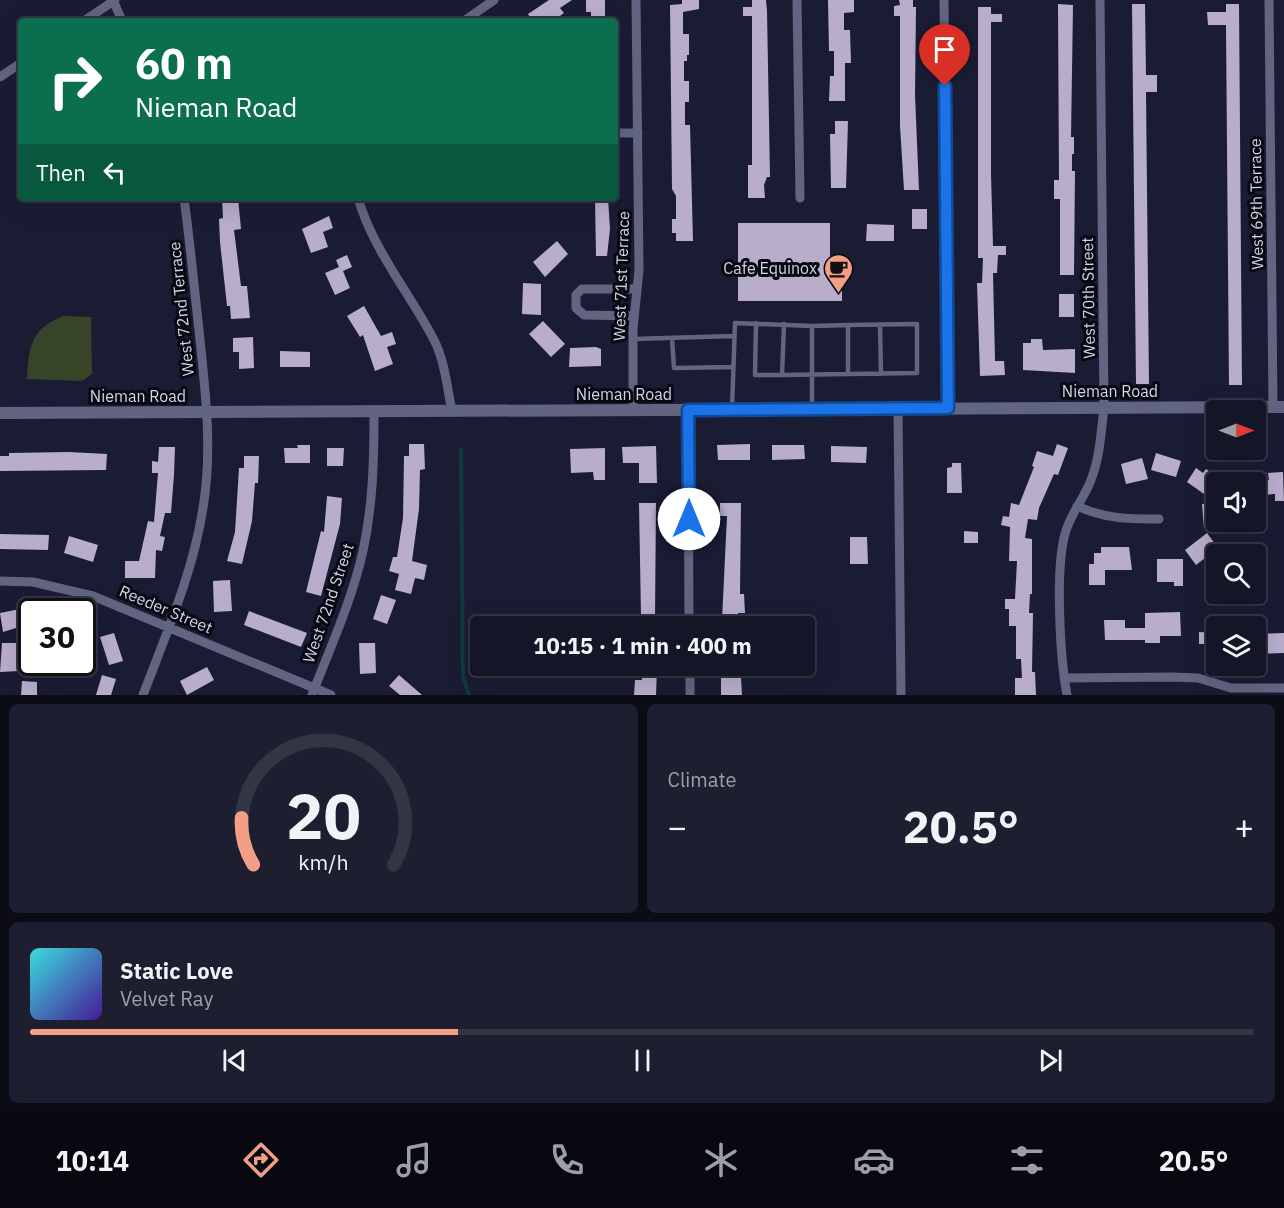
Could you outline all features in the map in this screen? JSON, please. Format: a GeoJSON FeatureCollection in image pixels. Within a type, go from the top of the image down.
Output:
{"type":"FeatureCollection","features":[{"type":"Feature","properties":{"kind":"main road","name":"Nieman Road"},"geometry":{"type":"LineString","coordinates":[[0,413],[1278,407]]}},
{"type":"Feature","properties":{"kind":"street"},"geometry":{"type":"LineString","coordinates":[[88,18],[114,0],[121,18]]}},
{"type":"Feature","properties":{"kind":"street"},"geometry":{"type":"LineString","coordinates":[[468,18],[494,0]]}},
{"type":"Feature","properties":{"kind":"street","name":"West 71st Terrace"},"geometry":{"type":"LineString","coordinates":[[633,410],[633,339],[637,289],[636,0]]}},
{"type":"Feature","properties":{"kind":"street"},"geometry":{"type":"LineString","coordinates":[[797,0],[800,198]]}},
{"type":"Feature","properties":{"kind":"street"},"geometry":{"type":"LineString","coordinates":[[944,0],[948,408]]}},
{"type":"Feature","properties":{"kind":"street","name":"West 70th Street"},"geometry":{"type":"LineString","coordinates":[[1066,695],[1061,552],[1066,530],[1091,482],[1097,461],[1104,408],[1100,0]]}},
{"type":"Feature","properties":{"kind":"street","name":"West 69th Terrace"},"geometry":{"type":"LineString","coordinates":[[1269,0],[1278,407]]}},
{"type":"Feature","properties":{"kind":"street"},"geometry":{"type":"LineString","coordinates":[[0,77],[18,65]]}},
{"type":"Feature","properties":{"kind":"street"},"geometry":{"type":"LineString","coordinates":[[618,133],[638,133]]}},
{"type":"Feature","properties":{"kind":"street","name":"West 72nd Terrace"},"geometry":{"type":"LineString","coordinates":[[143,695],[191,563],[203,508],[208,451],[184,201]]}},
{"type":"Feature","properties":{"kind":"street"},"geometry":{"type":"LineString","coordinates":[[359,201],[364,219],[384,258],[434,340],[452,411]]}},
{"type":"Feature","properties":{"kind":"street"},"geometry":{"type":"LineString","coordinates":[[634,316],[584,315],[576,308],[576,295],[582,289],[637,289]]}},
{"type":"Feature","properties":{"kind":"street"},"geometry":{"type":"LineString","coordinates":[[898,408],[901,695]]}},
{"type":"Feature","properties":{"kind":"street"},"geometry":{"type":"LineString","coordinates":[[688,410],[690,616]]}},
{"type":"Feature","properties":{"kind":"street","name":"West 72nd Street"},"geometry":{"type":"LineString","coordinates":[[313,691],[347,602],[363,550],[373,475],[374,412]]}},
{"type":"Feature","properties":{"kind":"street"},"geometry":{"type":"LineString","coordinates":[[1077,506],[1116,520],[1159,519]]}},
{"type":"Feature","properties":{"kind":"street","name":"Reeder Street"},"geometry":{"type":"LineString","coordinates":[[0,581],[33,582],[69,588],[168,627],[313,691],[332,695]]}},
{"type":"Feature","properties":{"kind":"street"},"geometry":{"type":"LineString","coordinates":[[690,676],[690,695]]}},
{"type":"Feature","properties":{"kind":"street"},"geometry":{"type":"LineString","coordinates":[[1064,678],[1173,676],[1198,678],[1231,688],[1284,688]]}},
{"type":"Feature","properties":{"kind":"lane"},"geometry":{"type":"LineString","coordinates":[[732,410],[735,323],[756,323],[784,324],[812,326],[917,324],[917,372],[755,375],[756,323]]}},
{"type":"Feature","properties":{"kind":"lane"},"geometry":{"type":"LineString","coordinates":[[782,375],[784,324]]}},
{"type":"Feature","properties":{"kind":"lane"},"geometry":{"type":"LineString","coordinates":[[848,325],[848,374]]}},
{"type":"Feature","properties":{"kind":"lane"},"geometry":{"type":"LineString","coordinates":[[880,325],[881,374]]}},
{"type":"Feature","properties":{"kind":"lane"},"geometry":{"type":"LineString","coordinates":[[812,326],[812,409]]}},
{"type":"Feature","properties":{"kind":"lane"},"geometry":{"type":"LineString","coordinates":[[633,339],[734,336]]}},
{"type":"Feature","properties":{"kind":"lane"},"geometry":{"type":"LineString","coordinates":[[672,338],[674,368],[733,367]]}},
{"type":"Feature","properties":{"kind":"green space"},"geometry":{"type":"Polygon","coordinates":[[[63,316],[91,317],[92,374],[82,381],[27,379],[33,340],[44,327],[63,316]]]}},
{"type":"Feature","properties":{"kind":"building"},"geometry":{"type":"Polygon","coordinates":[[[549,0],[572,0],[560,8],[564,13],[557,18],[530,18],[528,14],[549,0]]]}},
{"type":"Feature","properties":{"kind":"building"},"geometry":{"type":"Polygon","coordinates":[[[586,0],[605,0],[605,18],[591,18],[591,12],[586,12],[586,0]]]}},
{"type":"Feature","properties":{"kind":"building"},"geometry":{"type":"Polygon","coordinates":[[[682,0],[699,0],[699,9],[683,12],[683,34],[689,34],[689,55],[687,55],[687,61],[684,61],[684,81],[689,81],[689,102],[685,102],[685,125],[690,125],[693,241],[676,241],[676,233],[672,233],[672,219],[676,219],[676,196],[672,189],[670,5],[682,4],[682,0]]]}},
{"type":"Feature","properties":{"kind":"building"},"geometry":{"type":"Polygon","coordinates":[[[752,0],[766,0],[767,11],[770,177],[767,177],[764,185],[765,198],[748,198],[748,165],[752,165],[752,16],[743,16],[743,7],[752,7],[752,0]]]}},
{"type":"Feature","properties":{"kind":"building"},"geometry":{"type":"Polygon","coordinates":[[[828,0],[854,0],[854,12],[844,13],[844,30],[850,30],[851,63],[845,63],[845,101],[829,101],[830,76],[834,76],[834,51],[829,51],[828,0]]]}},
{"type":"Feature","properties":{"kind":"building"},"geometry":{"type":"Polygon","coordinates":[[[899,0],[913,0],[913,7],[916,7],[915,95],[919,190],[904,190],[900,126],[900,16],[894,16],[894,6],[900,5],[899,0]]]}},
{"type":"Feature","properties":{"kind":"building"},"geometry":{"type":"Polygon","coordinates":[[[1058,4],[1073,5],[1071,137],[1074,137],[1072,171],[1075,171],[1074,275],[1060,275],[1060,199],[1054,199],[1054,180],[1059,180],[1058,4]]]}},
{"type":"Feature","properties":{"kind":"building"},"geometry":{"type":"Polygon","coordinates":[[[1132,4],[1145,4],[1146,75],[1157,75],[1157,92],[1146,92],[1149,384],[1136,384],[1132,4]]]}},
{"type":"Feature","properties":{"kind":"building"},"geometry":{"type":"Polygon","coordinates":[[[1226,4],[1239,4],[1242,385],[1229,385],[1226,25],[1208,25],[1207,12],[1226,12],[1226,4]]]}},
{"type":"Feature","properties":{"kind":"building"},"geometry":{"type":"Polygon","coordinates":[[[978,7],[991,7],[991,14],[1002,14],[1002,22],[991,22],[991,174],[993,246],[1006,246],[1006,255],[998,255],[997,273],[993,273],[995,361],[1004,361],[1005,375],[980,376],[977,283],[982,283],[983,258],[978,258],[978,7]]]}},
{"type":"Feature","properties":{"kind":"building"},"geometry":{"type":"Polygon","coordinates":[[[835,121],[848,121],[846,188],[831,188],[830,134],[835,134],[835,121]]]}},
{"type":"Feature","properties":{"kind":"building"},"geometry":{"type":"Polygon","coordinates":[[[222,201],[238,201],[241,229],[234,230],[241,286],[247,286],[250,318],[231,319],[230,306],[227,306],[220,242],[219,219],[223,218],[222,201]]]}},
{"type":"Feature","properties":{"kind":"building"},"geometry":{"type":"Polygon","coordinates":[[[595,201],[608,201],[610,229],[607,256],[596,256],[595,201]]]}},
{"type":"Feature","properties":{"kind":"building"},"geometry":{"type":"Polygon","coordinates":[[[912,209],[927,209],[927,229],[912,229],[912,209]]]}},
{"type":"Feature","properties":{"kind":"building"},"geometry":{"type":"Polygon","coordinates":[[[329,216],[333,228],[323,232],[328,247],[311,253],[302,229],[329,216]]]}},
{"type":"Feature","properties":{"kind":"building"},"geometry":{"type":"Polygon","coordinates":[[[738,223],[830,223],[830,274],[842,274],[842,301],[738,301],[738,223]]]}},
{"type":"Feature","properties":{"kind":"building"},"geometry":{"type":"Polygon","coordinates":[[[867,224],[894,225],[894,241],[866,241],[867,224]]]}},
{"type":"Feature","properties":{"kind":"building"},"geometry":{"type":"Polygon","coordinates":[[[557,241],[568,254],[545,277],[533,262],[557,241]]]}},
{"type":"Feature","properties":{"kind":"building"},"geometry":{"type":"Polygon","coordinates":[[[347,255],[352,267],[343,271],[350,288],[335,295],[325,273],[339,267],[336,260],[347,255]]]}},
{"type":"Feature","properties":{"kind":"building"},"geometry":{"type":"Polygon","coordinates":[[[523,283],[541,284],[541,315],[522,314],[523,283]]]}},
{"type":"Feature","properties":{"kind":"building"},"geometry":{"type":"Polygon","coordinates":[[[1059,294],[1074,294],[1074,317],[1059,317],[1059,294]]]}},
{"type":"Feature","properties":{"kind":"building"},"geometry":{"type":"Polygon","coordinates":[[[364,306],[381,336],[392,332],[396,344],[387,347],[393,364],[375,371],[363,335],[360,337],[347,316],[364,306]]]}},
{"type":"Feature","properties":{"kind":"building"},"geometry":{"type":"Polygon","coordinates":[[[543,321],[565,344],[551,357],[529,334],[543,321]]]}},
{"type":"Feature","properties":{"kind":"building"},"geometry":{"type":"Polygon","coordinates":[[[253,337],[254,368],[239,369],[239,352],[233,352],[233,338],[253,337]]]}},
{"type":"Feature","properties":{"kind":"building"},"geometry":{"type":"Polygon","coordinates":[[[1031,339],[1042,339],[1043,350],[1075,349],[1075,373],[1023,370],[1023,343],[1031,343],[1031,339]]]}},
{"type":"Feature","properties":{"kind":"building"},"geometry":{"type":"Polygon","coordinates":[[[596,347],[601,349],[601,366],[569,367],[570,348],[596,347]]]}},
{"type":"Feature","properties":{"kind":"building"},"geometry":{"type":"Polygon","coordinates":[[[280,351],[310,352],[310,367],[280,367],[280,351]]]}},
{"type":"Feature","properties":{"kind":"building"},"geometry":{"type":"Polygon","coordinates":[[[409,444],[424,444],[425,469],[420,470],[419,509],[412,561],[427,565],[424,580],[415,578],[411,594],[395,590],[399,574],[389,571],[393,557],[397,557],[403,518],[404,456],[409,456],[409,444]]]}},
{"type":"Feature","properties":{"kind":"building"},"geometry":{"type":"Polygon","coordinates":[[[750,444],[750,460],[718,460],[717,445],[750,444]]]}},
{"type":"Feature","properties":{"kind":"building"},"geometry":{"type":"Polygon","coordinates":[[[1057,444],[1068,448],[1058,475],[1054,474],[1039,508],[1037,520],[1028,519],[1025,538],[1032,539],[1032,594],[1030,594],[1029,613],[1033,613],[1032,672],[1035,672],[1036,695],[1015,695],[1015,678],[1022,678],[1021,659],[1016,659],[1016,626],[1009,626],[1009,609],[1005,609],[1005,599],[1015,599],[1017,561],[1009,561],[1010,527],[1001,525],[1003,516],[1009,517],[1011,503],[1019,505],[1034,467],[1032,466],[1037,451],[1053,456],[1057,444]]]}},
{"type":"Feature","properties":{"kind":"building"},"geometry":{"type":"Polygon","coordinates":[[[297,445],[310,445],[310,463],[285,463],[284,448],[298,448],[297,445]]]}},
{"type":"Feature","properties":{"kind":"building"},"geometry":{"type":"Polygon","coordinates":[[[772,445],[804,445],[805,459],[772,460],[772,445]]]}},
{"type":"Feature","properties":{"kind":"building"},"geometry":{"type":"Polygon","coordinates":[[[656,446],[657,483],[639,483],[639,463],[623,463],[622,447],[656,446]]]}},
{"type":"Feature","properties":{"kind":"building"},"geometry":{"type":"Polygon","coordinates":[[[831,446],[867,447],[866,463],[831,462],[831,446]]]}},
{"type":"Feature","properties":{"kind":"building"},"geometry":{"type":"Polygon","coordinates":[[[159,447],[175,447],[171,513],[165,513],[160,536],[165,537],[162,551],[156,550],[155,578],[125,578],[125,561],[139,561],[148,521],[154,522],[158,473],[152,473],[152,461],[158,462],[159,447]]]}},
{"type":"Feature","properties":{"kind":"building"},"geometry":{"type":"Polygon","coordinates":[[[327,448],[344,448],[343,466],[327,466],[327,448]]]}},
{"type":"Feature","properties":{"kind":"building"},"geometry":{"type":"Polygon","coordinates":[[[605,448],[605,480],[594,480],[593,472],[571,473],[570,449],[605,448]]]}},
{"type":"Feature","properties":{"kind":"building"},"geometry":{"type":"Polygon","coordinates":[[[9,453],[107,454],[106,470],[0,471],[0,456],[9,456],[9,453]]]}},
{"type":"Feature","properties":{"kind":"building"},"geometry":{"type":"Polygon","coordinates":[[[1156,453],[1181,461],[1176,477],[1151,470],[1156,453]]]}},
{"type":"Feature","properties":{"kind":"building"},"geometry":{"type":"Polygon","coordinates":[[[244,456],[259,456],[258,483],[255,483],[252,521],[242,564],[227,561],[235,532],[239,468],[244,468],[244,456]]]}},
{"type":"Feature","properties":{"kind":"building"},"geometry":{"type":"Polygon","coordinates":[[[1142,458],[1148,479],[1126,484],[1121,464],[1142,458]]]}},
{"type":"Feature","properties":{"kind":"building"},"geometry":{"type":"Polygon","coordinates":[[[952,463],[961,463],[962,493],[947,493],[947,468],[952,467],[952,463]]]}},
{"type":"Feature","properties":{"kind":"building"},"geometry":{"type":"Polygon","coordinates":[[[1196,468],[1203,473],[1206,469],[1210,472],[1206,472],[1204,494],[1187,482],[1196,468]]]}},
{"type":"Feature","properties":{"kind":"building"},"geometry":{"type":"Polygon","coordinates":[[[1283,472],[1284,501],[1275,501],[1275,494],[1266,495],[1268,473],[1283,472]]]}},
{"type":"Feature","properties":{"kind":"building"},"geometry":{"type":"Polygon","coordinates":[[[327,496],[342,498],[340,524],[321,596],[306,592],[321,531],[324,532],[327,496]]]}},
{"type":"Feature","properties":{"kind":"building"},"geometry":{"type":"Polygon","coordinates":[[[639,503],[656,503],[655,616],[641,616],[639,503]]]}},
{"type":"Feature","properties":{"kind":"building"},"geometry":{"type":"Polygon","coordinates":[[[720,503],[741,503],[740,594],[744,594],[745,613],[738,613],[738,616],[722,616],[727,516],[720,516],[720,503]]]}},
{"type":"Feature","properties":{"kind":"building"},"geometry":{"type":"Polygon","coordinates":[[[1206,503],[1206,528],[1204,528],[1202,504],[1206,503]]]}},
{"type":"Feature","properties":{"kind":"building"},"geometry":{"type":"Polygon","coordinates":[[[964,531],[978,532],[978,543],[964,543],[964,531]]]}},
{"type":"Feature","properties":{"kind":"building"},"geometry":{"type":"Polygon","coordinates":[[[1207,533],[1215,544],[1206,544],[1206,557],[1196,565],[1185,550],[1207,533]]]}},
{"type":"Feature","properties":{"kind":"building"},"geometry":{"type":"Polygon","coordinates":[[[0,534],[49,535],[48,550],[0,549],[0,534]]]}},
{"type":"Feature","properties":{"kind":"building"},"geometry":{"type":"Polygon","coordinates":[[[69,536],[98,545],[93,562],[64,553],[69,536]]]}},
{"type":"Feature","properties":{"kind":"building"},"geometry":{"type":"Polygon","coordinates":[[[850,537],[867,537],[868,564],[850,564],[850,537]]]}},
{"type":"Feature","properties":{"kind":"building"},"geometry":{"type":"Polygon","coordinates":[[[1101,547],[1129,547],[1132,570],[1105,570],[1105,585],[1089,585],[1089,564],[1094,564],[1094,553],[1101,553],[1101,547]]]}},
{"type":"Feature","properties":{"kind":"building"},"geometry":{"type":"Polygon","coordinates":[[[1157,559],[1183,559],[1183,586],[1174,586],[1174,582],[1157,582],[1157,559]]]}},
{"type":"Feature","properties":{"kind":"building"},"geometry":{"type":"Polygon","coordinates":[[[230,580],[232,611],[214,612],[213,581],[230,580]]]}},
{"type":"Feature","properties":{"kind":"building"},"geometry":{"type":"Polygon","coordinates":[[[381,595],[396,600],[387,624],[373,619],[381,595]]]}},
{"type":"Feature","properties":{"kind":"building"},"geometry":{"type":"Polygon","coordinates":[[[18,609],[18,627],[3,632],[0,613],[18,609]]]}},
{"type":"Feature","properties":{"kind":"building"},"geometry":{"type":"Polygon","coordinates":[[[249,611],[307,633],[301,647],[244,625],[249,611]]]}},
{"type":"Feature","properties":{"kind":"building"},"geometry":{"type":"Polygon","coordinates":[[[1180,612],[1181,636],[1160,636],[1160,643],[1145,643],[1145,640],[1105,640],[1104,620],[1125,620],[1125,628],[1145,628],[1145,613],[1180,612]]]}},
{"type":"Feature","properties":{"kind":"building"},"geometry":{"type":"Polygon","coordinates":[[[1199,632],[1206,632],[1206,644],[1199,644],[1199,632]]]}},
{"type":"Feature","properties":{"kind":"building"},"geometry":{"type":"Polygon","coordinates":[[[114,633],[123,661],[109,665],[100,637],[114,633]]]}},
{"type":"Feature","properties":{"kind":"building"},"geometry":{"type":"Polygon","coordinates":[[[1284,633],[1284,653],[1266,654],[1266,634],[1284,633]]]}},
{"type":"Feature","properties":{"kind":"building"},"geometry":{"type":"Polygon","coordinates":[[[2,643],[18,643],[18,671],[0,672],[2,643]]]}},
{"type":"Feature","properties":{"kind":"building"},"geometry":{"type":"Polygon","coordinates":[[[359,643],[375,643],[376,673],[360,674],[359,643]]]}},
{"type":"Feature","properties":{"kind":"building"},"geometry":{"type":"Polygon","coordinates":[[[207,667],[214,680],[187,695],[180,681],[207,667]]]}},
{"type":"Feature","properties":{"kind":"building"},"geometry":{"type":"Polygon","coordinates":[[[102,675],[116,679],[111,695],[96,695],[102,675]]]}},
{"type":"Feature","properties":{"kind":"building"},"geometry":{"type":"Polygon","coordinates":[[[399,675],[422,695],[400,695],[389,686],[399,675]]]}},
{"type":"Feature","properties":{"kind":"building"},"geometry":{"type":"Polygon","coordinates":[[[642,676],[657,676],[656,695],[634,695],[635,680],[642,680],[642,676]]]}},
{"type":"Feature","properties":{"kind":"building"},"geometry":{"type":"Polygon","coordinates":[[[721,676],[741,678],[742,695],[721,695],[721,676]]]}},
{"type":"Feature","properties":{"kind":"building"},"geometry":{"type":"Polygon","coordinates":[[[22,681],[37,682],[37,695],[21,695],[22,681]]]}},
{"type":"Feature","properties":{"kind":"waterway"},"geometry":{"type":"LineString","coordinates":[[461,449],[463,676],[469,695]]}},
{"type":"Feature","properties":{"kind":"place","name":"Cafe Equinox"},"geometry":{"type":"Point","coordinates":[838,294]}},
{"type":"Feature","properties":{"kind":"route"},"geometry":{"type":"LineString","coordinates":[[689,519],[688,410],[948,408],[945,86]]}}]}
